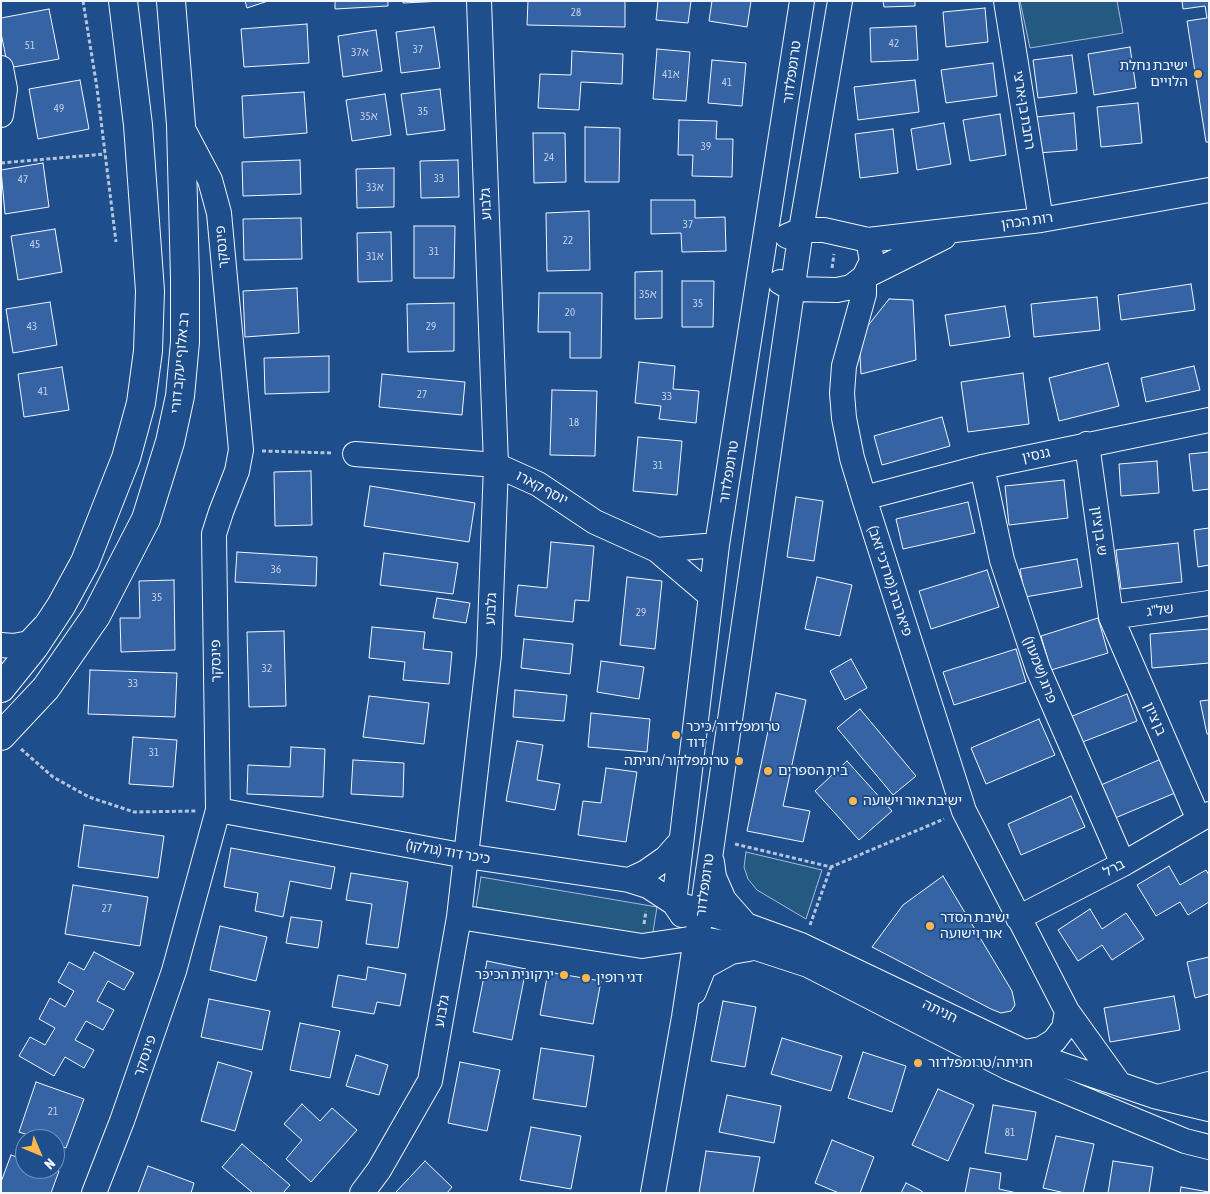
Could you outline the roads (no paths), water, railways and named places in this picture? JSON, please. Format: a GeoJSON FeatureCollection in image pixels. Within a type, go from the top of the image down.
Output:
{"type":"FeatureCollection","features":[{"type":"Feature","properties":{"kind":"main road"},"geometry":{"type":"LineString","coordinates":[[1,688],[34,648],[85,562],[122,467],[141,403],[148,351],[150,291],[146,213],[123,1]]}},
{"type":"Feature","properties":{"kind":"main road","name":"רב אלוף יעקב דורי"},"geometry":{"type":"LineString","coordinates":[[10,741],[96,616],[132,550],[158,485],[180,396],[185,342],[180,125],[171,1]]}},
{"type":"Feature","properties":{"kind":"street","name":"גלבוע"},"geometry":{"type":"LineString","coordinates":[[362,1193],[379,1170],[430,1081],[459,917],[489,655],[496,465],[479,1]]}},
{"type":"Feature","properties":{"kind":"street","name":"טרומפלדור"},"geometry":{"type":"LineString","coordinates":[[696,938],[674,904],[681,841],[717,545],[802,1]]}},
{"type":"Feature","properties":{"kind":"street","name":"טרומפלדור"},"geometry":{"type":"LineString","coordinates":[[653,1193],[696,938],[719,846],[792,289],[840,1]]}},
{"type":"Feature","properties":{"kind":"street","name":"רחבת בן-ארצי"},"geometry":{"type":"LineString","coordinates":[[1006,1],[1041,220]]}},
{"type":"Feature","properties":{"kind":"street"},"geometry":{"type":"LineString","coordinates":[[1,68],[5,89],[1,115]]}},
{"type":"Feature","properties":{"kind":"street","name":"פינסקר"},"geometry":{"type":"LineString","coordinates":[[94,1193],[122,1122],[174,972],[207,810],[214,534],[220,512],[237,471],[241,450],[219,213],[210,180],[180,125]]}},
{"type":"Feature","properties":{"kind":"street","name":"רות הכהן"},"geometry":{"type":"LineString","coordinates":[[868,240],[1041,220],[1209,190]]}},
{"type":"Feature","properties":{"kind":"street"},"geometry":{"type":"LineString","coordinates":[[868,240],[824,230],[801,230],[769,246],[762,254],[765,266],[772,275],[792,289],[837,290],[851,287],[864,277],[958,229]]}},
{"type":"Feature","properties":{"kind":"street","name":"פיארברג (מרדכי זאב)"},"geometry":{"type":"LineString","coordinates":[[868,240],[872,261],[864,277],[864,294],[844,366],[842,393],[844,418],[852,458],[964,811],[1067,1011],[1118,1082]]}},
{"type":"Feature","properties":{"kind":"street","name":"גנסין"},"geometry":{"type":"LineString","coordinates":[[864,498],[982,467],[1209,420]]}},
{"type":"Feature","properties":{"kind":"street","name":"ש. בן ציון"},"geometry":{"type":"LineString","coordinates":[[1087,444],[1111,617]]}},
{"type":"Feature","properties":{"kind":"street","name":"יוסף קארו"},"geometry":{"type":"LineString","coordinates":[[355,454],[496,465],[538,484],[596,522],[657,550],[717,545]]}},
{"type":"Feature","properties":{"kind":"street","name":"פרוג (שמעון)"},"geometry":{"type":"LineString","coordinates":[[982,467],[1002,560],[1038,669],[1123,864]]}},
{"type":"Feature","properties":{"kind":"street"},"geometry":{"type":"LineString","coordinates":[[657,550],[711,596]]}},
{"type":"Feature","properties":{"kind":"street","name":"של\"ג"},"geometry":{"type":"LineString","coordinates":[[1111,617],[1209,603]]}},
{"type":"Feature","properties":{"kind":"street","name":"בן ציון"},"geometry":{"type":"LineString","coordinates":[[1111,617],[1204,817]]}},
{"type":"Feature","properties":{"kind":"street"},"geometry":{"type":"LineString","coordinates":[[1,645],[14,646],[28,643],[51,621]]}},
{"type":"Feature","properties":{"kind":"street","name":"כיכר דוד (גולקו)"},"geometry":{"type":"LineString","coordinates":[[207,810],[466,856],[629,880],[648,886],[674,904]]}},
{"type":"Feature","properties":{"kind":"street","name":"ברל"},"geometry":{"type":"LineString","coordinates":[[1018,918],[1123,864],[1204,817]]}},
{"type":"Feature","properties":{"kind":"street"},"geometry":{"type":"LineString","coordinates":[[629,880],[646,872],[666,858],[681,841]]}},
{"type":"Feature","properties":{"kind":"street"},"geometry":{"type":"LineString","coordinates":[[719,846],[720,891],[724,900],[746,925]]}},
{"type":"Feature","properties":{"kind":"street","name":"חניתה"},"geometry":{"type":"LineString","coordinates":[[674,904],[746,925],[801,945],[1024,1052],[1118,1082],[1154,1096],[1209,1109]]}},
{"type":"Feature","properties":{"kind":"street"},"geometry":{"type":"LineString","coordinates":[[459,917],[642,946],[696,938]]}},
{"type":"Feature","properties":{"kind":"street","name":"חניתה"},"geometry":{"type":"LineString","coordinates":[[696,938],[756,948],[808,965],[1009,1068],[1185,1141],[1209,1147]]}},
{"type":"Feature","properties":{"kind":"street"},"geometry":{"type":"LineString","coordinates":[[684,1017],[704,967],[731,952],[756,948]]}},
{"type":"Feature","properties":{"kind":"street"},"geometry":{"type":"LineString","coordinates":[[1024,1052],[1041,1049],[1054,1041],[1064,1028],[1067,1011]]}},
{"type":"Feature","properties":{"kind":"street"},"geometry":{"type":"LineString","coordinates":[[1154,1096],[1172,1095],[1209,1084]]}},
{"type":"Feature","properties":{"kind":"place","name":"ישיבת נחלת הלויים"},"geometry":{"type":"Point","coordinates":[1198,74]}},
{"type":"Feature","properties":{"kind":"place","name":"טרומפלדור/כיכר דוד"},"geometry":{"type":"Point","coordinates":[676,735]}},
{"type":"Feature","properties":{"kind":"place","name":"טרומפלדור/חניתה"},"geometry":{"type":"Point","coordinates":[739,761]}},
{"type":"Feature","properties":{"kind":"place","name":"בית הספרים"},"geometry":{"type":"Point","coordinates":[768,771]}},
{"type":"Feature","properties":{"kind":"place","name":"ישיבת אור וישועה"},"geometry":{"type":"Point","coordinates":[853,801]}},
{"type":"Feature","properties":{"kind":"place","name":"ישיבת הסדר אור וישועה"},"geometry":{"type":"Point","coordinates":[930,926]}},
{"type":"Feature","properties":{"kind":"place","name":"ירקונית הכיכר"},"geometry":{"type":"Point","coordinates":[564,975]}},
{"type":"Feature","properties":{"kind":"place","name":"דגי רופין"},"geometry":{"type":"Point","coordinates":[586,978]}},
{"type":"Feature","properties":{"kind":"place","name":"חניתה/טרומפלדור"},"geometry":{"type":"Point","coordinates":[918,1063]}}]}
